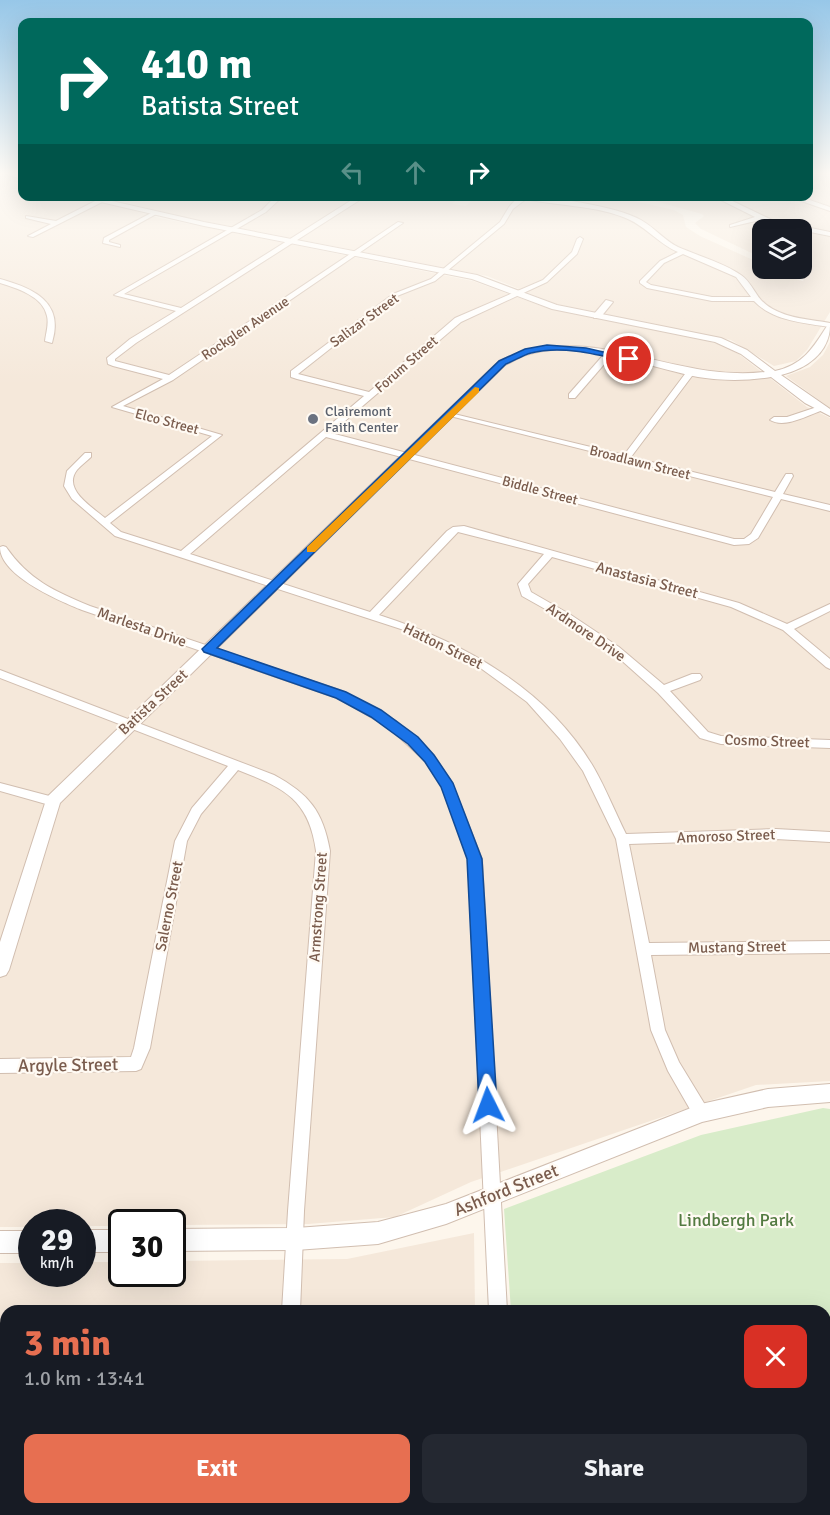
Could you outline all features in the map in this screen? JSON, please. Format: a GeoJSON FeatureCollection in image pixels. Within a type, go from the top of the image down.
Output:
{"type":"FeatureCollection","features":[{"type":"Feature","properties":{"kind":"street"},"geometry":{"type":"LineString","coordinates":[[109,244],[118,246]]}},
{"type":"Feature","properties":{"kind":"street"},"geometry":{"type":"LineString","coordinates":[[182,310],[118,295],[208,244]]}},
{"type":"Feature","properties":{"kind":"street"},"geometry":{"type":"LineString","coordinates":[[170,378],[116,364],[111,362],[111,358],[119,350],[287,244]]}},
{"type":"Feature","properties":{"kind":"street"},"geometry":{"type":"LineString","coordinates":[[304,244],[483,279],[555,307],[728,344],[744,352],[825,411]]}},
{"type":"Feature","properties":{"kind":"street","name":"Rockglen Avenue"},"geometry":{"type":"LineString","coordinates":[[116,407],[170,378],[370,244]]}},
{"type":"Feature","properties":{"kind":"street","name":"Salizar Street"},"geometry":{"type":"LineString","coordinates":[[371,395],[300,377],[294,373],[394,295],[433,280],[477,244]]}},
{"type":"Feature","properties":{"kind":"street","name":"Forum Street"},"geometry":{"type":"LineString","coordinates":[[184,554],[458,320],[545,281],[575,253],[578,244]]}},
{"type":"Feature","properties":{"kind":"street"},"geometry":{"type":"LineString","coordinates":[[572,396],[609,354],[691,372],[740,377],[774,374],[792,369],[810,358],[830,326],[775,312],[762,306],[755,299],[749,286],[738,276],[668,244]]}},
{"type":"Feature","properties":{"kind":"street"},"geometry":{"type":"LineString","coordinates":[[684,251],[662,262],[642,282],[650,287],[712,299],[755,299]]}},
{"type":"Feature","properties":{"kind":"street"},"geometry":{"type":"LineString","coordinates":[[0,281],[24,290],[47,307],[51,316],[49,341]]}},
{"type":"Feature","properties":{"kind":"street"},"geometry":{"type":"LineString","coordinates":[[597,316],[609,302]]}},
{"type":"Feature","properties":{"kind":"street","name":"Batista Street"},"geometry":{"type":"LineString","coordinates":[[0,970],[52,801],[502,363],[528,351],[547,348],[609,354]]}},
{"type":"Feature","properties":{"kind":"street"},"geometry":{"type":"LineString","coordinates":[[626,458],[691,372]]}},
{"type":"Feature","properties":{"kind":"street","name":"Elco Street"},"geometry":{"type":"LineString","coordinates":[[104,523],[218,435],[116,407]]}},
{"type":"Feature","properties":{"kind":"street"},"geometry":{"type":"LineString","coordinates":[[774,420],[788,420],[825,411]]}},
{"type":"Feature","properties":{"kind":"street","name":"Broadlawn Street"},"geometry":{"type":"LineString","coordinates":[[450,415],[830,508]]}},
{"type":"Feature","properties":{"kind":"street","name":"Biddle Street"},"geometry":{"type":"LineString","coordinates":[[325,434],[734,542],[747,542],[754,536],[778,496]]}},
{"type":"Feature","properties":{"kind":"street","name":"Hatton Street"},"geometry":{"type":"LineString","coordinates":[[88,455],[71,471],[69,486],[75,497],[118,534],[373,615],[452,647],[479,662],[531,699],[564,736],[588,769],[622,840],[658,1030],[673,1066],[701,1113]]}},
{"type":"Feature","properties":{"kind":"street"},"geometry":{"type":"LineString","coordinates":[[778,496],[789,476]]}},
{"type":"Feature","properties":{"kind":"street","name":"Anastasia Street"},"geometry":{"type":"LineString","coordinates":[[373,615],[450,533],[456,529],[464,529],[735,605],[787,628],[830,665]]}},
{"type":"Feature","properties":{"kind":"street","name":"Marlesta Drive"},"geometry":{"type":"LineString","coordinates":[[3,549],[14,568],[48,592],[86,608],[341,695],[376,714],[413,741],[430,759],[448,786],[475,859],[498,1305]]}},
{"type":"Feature","properties":{"kind":"street","name":"Ardmore Drive"},"geometry":{"type":"LineString","coordinates":[[550,553],[524,585],[526,594],[567,617],[615,649],[662,690],[704,735]]}},
{"type":"Feature","properties":{"kind":"street"},"geometry":{"type":"LineString","coordinates":[[787,628],[830,607]]}},
{"type":"Feature","properties":{"kind":"street","name":"Armstrong Street"},"geometry":{"type":"LineString","coordinates":[[0,674],[236,765],[291,789],[312,811],[321,834],[323,850],[296,1211],[291,1305]]}},
{"type":"Feature","properties":{"kind":"street"},"geometry":{"type":"LineString","coordinates":[[662,690],[696,677]]}},
{"type":"Feature","properties":{"kind":"street","name":"Cosmo Street"},"geometry":{"type":"LineString","coordinates":[[704,735],[721,740],[830,744]]}},
{"type":"Feature","properties":{"kind":"street","name":"Salerno Street"},"geometry":{"type":"LineString","coordinates":[[135,1064],[142,1048],[181,842],[196,811],[236,765]]}},
{"type":"Feature","properties":{"kind":"street"},"geometry":{"type":"LineString","coordinates":[[0,787],[52,801]]}},
{"type":"Feature","properties":{"kind":"street","name":"Amoroso Street"},"geometry":{"type":"LineString","coordinates":[[622,840],[776,834],[830,837]]}},
{"type":"Feature","properties":{"kind":"street","name":"Mustang Street"},"geometry":{"type":"LineString","coordinates":[[643,949],[830,947]]}},
{"type":"Feature","properties":{"kind":"street","name":"Argyle Street"},"geometry":{"type":"LineString","coordinates":[[0,1066],[135,1064]]}},
{"type":"Feature","properties":{"kind":"street","name":"Ashford Street"},"geometry":{"type":"LineString","coordinates":[[186,1240],[296,1239],[378,1233],[446,1214],[701,1113],[768,1098],[830,1093]]}},
{"type":"Feature","properties":{"kind":"street"},"geometry":{"type":"LineString","coordinates":[[0,1242],[18,1242]]}},
{"type":"Feature","properties":{"kind":"shaded area"},"geometry":{"type":"Polygon","coordinates":[[[0,244],[288,244],[473,281],[550,309],[725,346],[807,407],[830,418],[830,1081],[756,1085],[471,1182],[395,1217],[308,1224],[186,1225],[186,1209],[108,1209],[108,1226],[96,1226],[96,1209],[18,1209],[18,1227],[0,1227],[0,244]]]}},
{"type":"Feature","properties":{"kind":"shaded area"},"geometry":{"type":"Polygon","coordinates":[[[320,244],[717,244],[752,259],[752,279],[803,281],[812,279],[812,244],[830,244],[830,312],[807,350],[796,361],[774,366],[731,340],[556,304],[487,276],[320,244]]]}},
{"type":"Feature","properties":{"kind":"shaded area"},"geometry":{"type":"Polygon","coordinates":[[[732,244],[752,244],[752,253],[732,244]]]}},
{"type":"Feature","properties":{"kind":"shaded area"},"geometry":{"type":"Polygon","coordinates":[[[830,342],[830,408],[786,376],[810,367],[823,355],[830,342]]]}},
{"type":"Feature","properties":{"kind":"shaded area"},"geometry":{"type":"Polygon","coordinates":[[[474,1233],[475,1305],[0,1305],[0,1263],[18,1263],[18,1287],[96,1287],[96,1262],[108,1262],[108,1287],[186,1287],[186,1261],[347,1259],[474,1233]]]}},
{"type":"Feature","properties":{"kind":"green space","name":"Lindbergh Park"},"geometry":{"type":"Polygon","coordinates":[[[823,1108],[830,1109],[830,1305],[511,1305],[504,1209],[701,1135],[823,1108]]]}},
{"type":"Feature","properties":{"kind":"slow traffic"},"geometry":{"type":"LineString","coordinates":[[311,550],[475,390]]}},
{"type":"Feature","properties":{"kind":"place","name":"Clairemont Faith Center"},"geometry":{"type":"Point","coordinates":[313,419]}},
{"type":"Feature","properties":{"kind":"route"},"geometry":{"type":"LineString","coordinates":[[488,1105],[475,859],[448,786],[430,759],[413,741],[376,714],[341,695],[208,649],[510,357],[528,351],[563,348],[586,350],[629,359]]}}]}
